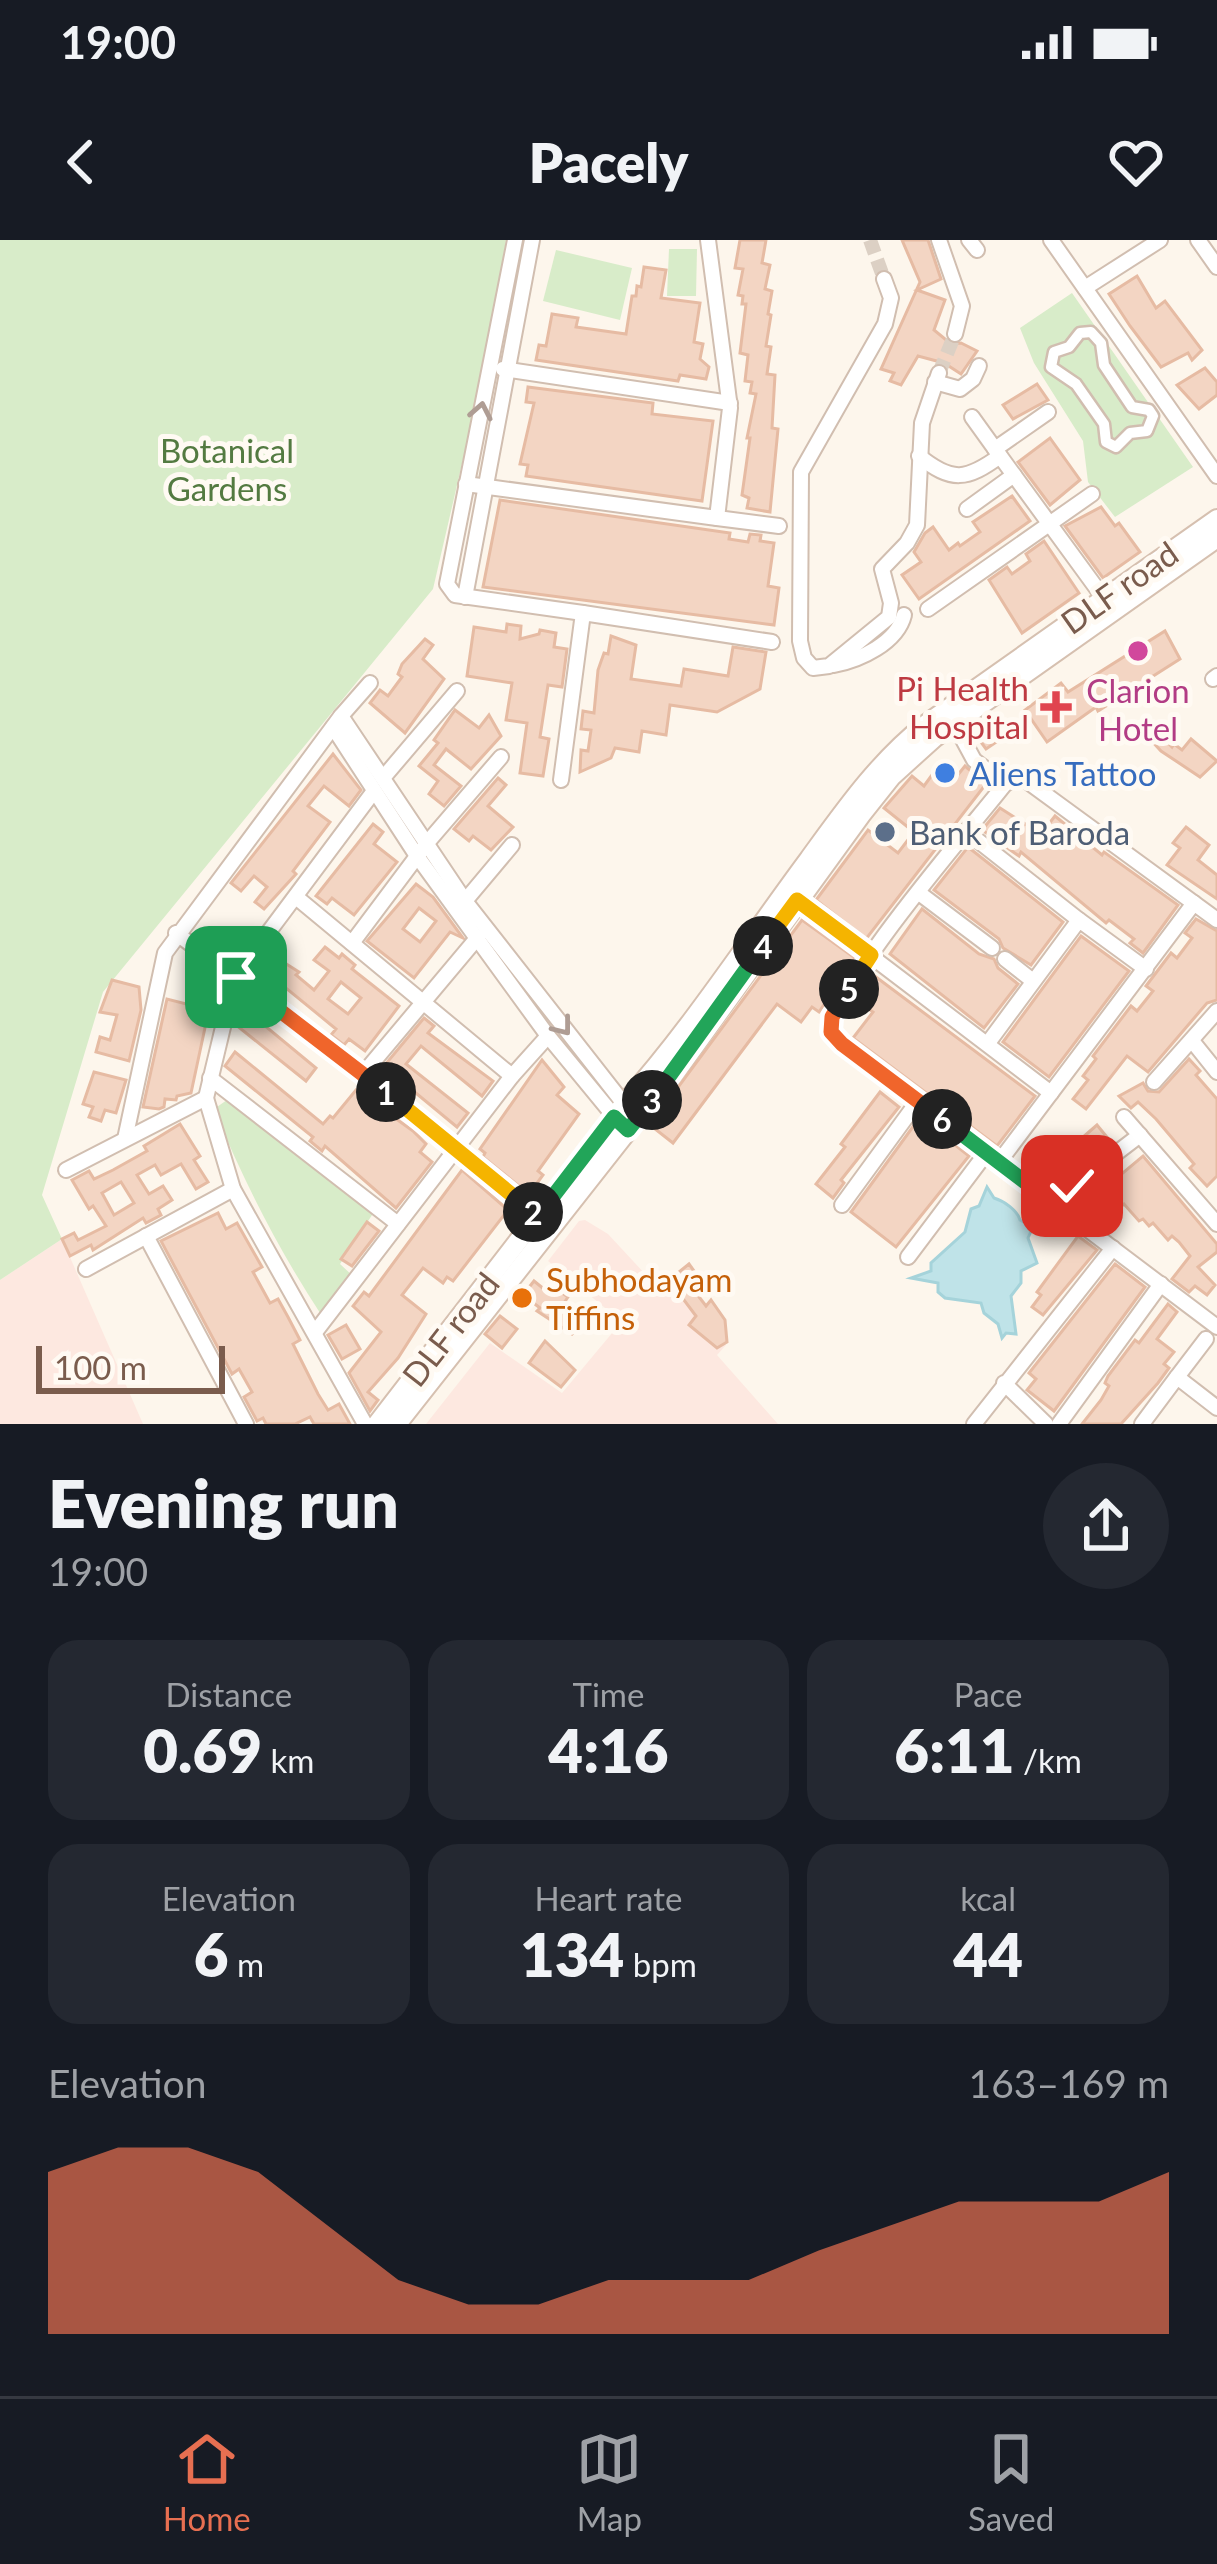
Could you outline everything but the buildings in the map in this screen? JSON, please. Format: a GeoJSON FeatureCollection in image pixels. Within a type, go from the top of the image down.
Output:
{"type":"FeatureCollection","features":[{"type":"Feature","properties":{"kind":"main road","name":"DLF road"},"geometry":{"type":"LineString","coordinates":[[377,1424],[538,1216],[626,1118],[734,959],[881,766],[925,725],[1217,519]]}},
{"type":"Feature","properties":{"kind":"main road"},"geometry":{"type":"LineString","coordinates":[[397,1424],[626,1118],[892,776],[954,723],[1217,538]]}},
{"type":"Feature","properties":{"kind":"street"},"geometry":{"type":"LineString","coordinates":[[515,240],[447,584],[451,592],[772,642]]}},
{"type":"Feature","properties":{"kind":"street"},"geometry":{"type":"LineString","coordinates":[[465,597],[532,240]]}},
{"type":"Feature","properties":{"kind":"street"},"geometry":{"type":"LineString","coordinates":[[708,240],[730,403],[717,518]]}},
{"type":"Feature","properties":{"kind":"street"},"geometry":{"type":"LineString","coordinates":[[939,240],[962,306],[955,334]]}},
{"type":"Feature","properties":{"kind":"street"},"geometry":{"type":"LineString","coordinates":[[1051,240],[1217,476]]}},
{"type":"Feature","properties":{"kind":"street"},"geometry":{"type":"LineString","coordinates":[[1085,288],[1160,240]]}},
{"type":"Feature","properties":{"kind":"street"},"geometry":{"type":"LineString","coordinates":[[1198,240],[1217,267]]}},
{"type":"Feature","properties":{"kind":"street"},"geometry":{"type":"LineString","coordinates":[[884,278],[891,298],[885,324],[799,481],[801,650],[812,668],[829,666],[869,652],[897,631],[904,614]]}},
{"type":"Feature","properties":{"kind":"street"},"geometry":{"type":"LineString","coordinates":[[1091,332],[1102,343],[1100,356],[1107,370],[1132,407],[1149,410],[1153,416],[1147,431],[1128,434],[1116,447],[1106,442],[1104,424],[1076,384],[1052,370],[1051,358],[1080,333],[1091,332]]}},
{"type":"Feature","properties":{"kind":"street"},"geometry":{"type":"LineString","coordinates":[[1107,370],[1133,356]]}},
{"type":"Feature","properties":{"kind":"street"},"geometry":{"type":"LineString","coordinates":[[489,367],[730,403]]}},
{"type":"Feature","properties":{"kind":"street"},"geometry":{"type":"LineString","coordinates":[[829,666],[889,617],[891,603],[882,568],[907,543],[917,525],[923,413],[937,378],[960,389],[973,380],[979,367]]}},
{"type":"Feature","properties":{"kind":"street"},"geometry":{"type":"LineString","coordinates":[[919,456],[939,472],[955,476],[978,471],[1048,412]]}},
{"type":"Feature","properties":{"kind":"street"},"geometry":{"type":"LineString","coordinates":[[972,417],[1103,597]]}},
{"type":"Feature","properties":{"kind":"street"},"geometry":{"type":"LineString","coordinates":[[967,509],[1014,475]]}},
{"type":"Feature","properties":{"kind":"street"},"geometry":{"type":"LineString","coordinates":[[466,484],[779,526]]}},
{"type":"Feature","properties":{"kind":"street"},"geometry":{"type":"LineString","coordinates":[[928,609],[1093,494]]}},
{"type":"Feature","properties":{"kind":"street"},"geometry":{"type":"LineString","coordinates":[[561,779],[583,613]]}},
{"type":"Feature","properties":{"kind":"street"},"geometry":{"type":"LineString","coordinates":[[125,1139],[165,952],[370,683]]}},
{"type":"Feature","properties":{"kind":"street"},"geometry":{"type":"LineString","coordinates":[[365,1424],[233,1189],[206,1098],[236,977],[379,785],[457,691]]}},
{"type":"Feature","properties":{"kind":"street"},"geometry":{"type":"LineString","coordinates":[[337,722],[548,1036],[626,1118]]}},
{"type":"Feature","properties":{"kind":"street"},"geometry":{"type":"LineString","coordinates":[[954,723],[974,760],[1005,784]]}},
{"type":"Feature","properties":{"kind":"street"},"geometry":{"type":"LineString","coordinates":[[352,943],[501,757]]}},
{"type":"Feature","properties":{"kind":"street"},"geometry":{"type":"LineString","coordinates":[[1142,1424],[1211,1333],[1162,1284],[842,1044],[831,1032],[832,1017],[871,955],[1005,784],[1020,776],[1217,920]]}},
{"type":"Feature","properties":{"kind":"street"},"geometry":{"type":"LineString","coordinates":[[967,832],[1146,969]]}},
{"type":"Feature","properties":{"kind":"street"},"geometry":{"type":"LineString","coordinates":[[465,901],[512,845]]}},
{"type":"Feature","properties":{"kind":"street"},"geometry":{"type":"LineString","coordinates":[[422,850],[626,1118]]}},
{"type":"Feature","properties":{"kind":"street"},"geometry":{"type":"LineString","coordinates":[[920,893],[992,948]]}},
{"type":"Feature","properties":{"kind":"street"},"geometry":{"type":"LineString","coordinates":[[296,897],[512,1076]]}},
{"type":"Feature","properties":{"kind":"street"},"geometry":{"type":"LineString","coordinates":[[797,900],[1051,1093]]}},
{"type":"Feature","properties":{"kind":"street"},"geometry":{"type":"LineString","coordinates":[[908,1257],[1051,1093],[1194,903]]}},
{"type":"Feature","properties":{"kind":"street"},"geometry":{"type":"LineString","coordinates":[[988,1043],[1079,920]]}},
{"type":"Feature","properties":{"kind":"street"},"geometry":{"type":"LineString","coordinates":[[176,933],[363,1074],[538,1216]]}},
{"type":"Feature","properties":{"kind":"street"},"geometry":{"type":"LineString","coordinates":[[363,1074],[478,938]]}},
{"type":"Feature","properties":{"kind":"street"},"geometry":{"type":"LineString","coordinates":[[1005,959],[1033,981]]}},
{"type":"Feature","properties":{"kind":"street"},"geometry":{"type":"LineString","coordinates":[[1154,1082],[1217,1011]]}},
{"type":"Feature","properties":{"kind":"street"},"geometry":{"type":"LineString","coordinates":[[316,1331],[548,1036]]}},
{"type":"Feature","properties":{"kind":"street"},"geometry":{"type":"LineString","coordinates":[[1193,1042],[1217,1071]]}},
{"type":"Feature","properties":{"kind":"street"},"geometry":{"type":"LineString","coordinates":[[210,1078],[398,1225]]}},
{"type":"Feature","properties":{"kind":"street"},"geometry":{"type":"LineString","coordinates":[[66,1170],[206,1098]]}},
{"type":"Feature","properties":{"kind":"street"},"geometry":{"type":"LineString","coordinates":[[842,1204],[918,1100]]}},
{"type":"Feature","properties":{"kind":"street"},"geometry":{"type":"LineString","coordinates":[[1124,1117],[1211,1202],[1217,1224]]}},
{"type":"Feature","properties":{"kind":"street"},"geometry":{"type":"LineString","coordinates":[[1058,1207],[1072,1186],[1140,1135]]}},
{"type":"Feature","properties":{"kind":"street"},"geometry":{"type":"LineString","coordinates":[[86,1269],[233,1189]]}},
{"type":"Feature","properties":{"kind":"street"},"geometry":{"type":"LineString","coordinates":[[146,1236],[246,1424]]}},
{"type":"Feature","properties":{"kind":"street"},"geometry":{"type":"LineString","coordinates":[[974,1424],[1112,1248]]}},
{"type":"Feature","properties":{"kind":"street"},"geometry":{"type":"LineString","coordinates":[[1059,1424],[1162,1284]]}},
{"type":"Feature","properties":{"kind":"street"},"geometry":{"type":"LineString","coordinates":[[1177,1378],[1217,1408]]}},
{"type":"Feature","properties":{"kind":"street"},"geometry":{"type":"LineString","coordinates":[[1004,1383],[1046,1424]]}},
{"type":"Feature","properties":{"kind":"shaded area"},"geometry":{"type":"Polygon","coordinates":[[[579,1221],[608,1234],[659,1289],[667,1283],[726,1345],[717,1355],[778,1424],[426,1424],[490,1343],[562,1393],[618,1326],[616,1317],[548,1261],[579,1221]]]}},
{"type":"Feature","properties":{"kind":"shaded area"},"geometry":{"type":"Polygon","coordinates":[[[62,1239],[143,1424],[0,1424],[0,1280],[62,1239]]]}},
{"type":"Feature","properties":{"kind":"green space","name":"Botanical Gardens"},"geometry":{"type":"Polygon","coordinates":[[[0,240],[506,240],[485,364],[433,589],[103,992],[42,1195],[62,1239],[0,1280],[0,240]]]}},
{"type":"Feature","properties":{"kind":"green space"},"geometry":{"type":"Polygon","coordinates":[[[669,249],[697,249],[696,296],[667,296],[669,249]]]}},
{"type":"Feature","properties":{"kind":"green space"},"geometry":{"type":"Polygon","coordinates":[[[556,250],[632,268],[620,320],[543,301],[556,250]]]}},
{"type":"Feature","properties":{"kind":"green space"},"geometry":{"type":"Polygon","coordinates":[[[1072,293],[1193,467],[1115,517],[1088,482],[1083,441],[1034,363],[1020,328],[1072,293]]]}},
{"type":"Feature","properties":{"kind":"green space"},"geometry":{"type":"Polygon","coordinates":[[[227,1100],[374,1212],[340,1264],[354,1277],[322,1316],[276,1240],[225,1136],[214,1109],[227,1100]]]}},
{"type":"Feature","properties":{"kind":"water"},"geometry":{"type":"Polygon","coordinates":[[[987,1187],[994,1198],[1033,1227],[1028,1238],[1037,1263],[1021,1271],[1021,1283],[1011,1296],[1016,1334],[1006,1333],[1002,1338],[998,1324],[984,1313],[981,1303],[945,1298],[938,1292],[938,1283],[911,1278],[931,1271],[931,1263],[965,1232],[971,1209],[979,1206],[987,1187]]]}},
{"type":"Feature","properties":{"kind":"tunnel"},"geometry":{"type":"LineString","coordinates":[[870,240],[884,279]]}},
{"type":"Feature","properties":{"kind":"tunnel"},"geometry":{"type":"LineString","coordinates":[[939,373],[955,334]]}},
{"type":"Feature","properties":{"kind":"place","name":"Clarion Hotel"},"geometry":{"type":"Point","coordinates":[1138,651]}},
{"type":"Feature","properties":{"kind":"place","name":"Pi Health Hospital"},"geometry":{"type":"Point","coordinates":[1056,707]}},
{"type":"Feature","properties":{"kind":"place","name":"Aliens Tattoo"},"geometry":{"type":"Point","coordinates":[945,773]}},
{"type":"Feature","properties":{"kind":"place","name":"Bank of Baroda"},"geometry":{"type":"Point","coordinates":[885,832]}},
{"type":"Feature","properties":{"kind":"place","name":"Subhodayam Tiffins"},"geometry":{"type":"Point","coordinates":[522,1298]}},
{"type":"Feature","properties":{"kind":"route"},"geometry":{"type":"LineString","coordinates":[[236,977],[538,1216],[614,1117],[628,1130],[797,900],[871,955],[832,1017],[831,1032],[842,1044],[1058,1207],[1072,1186]]}}]}
